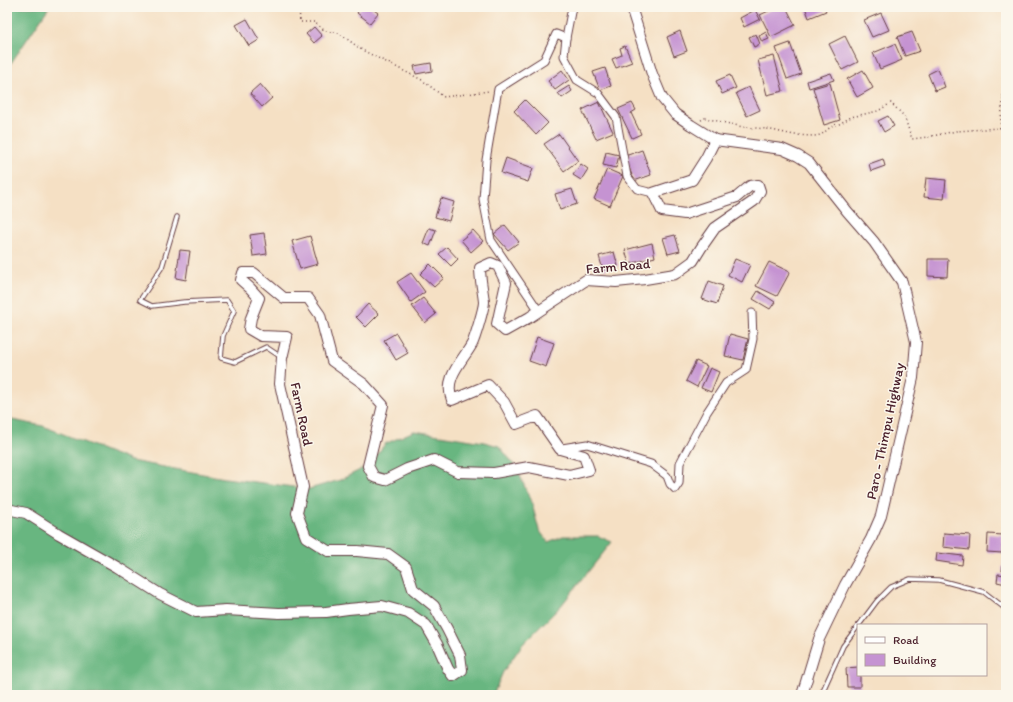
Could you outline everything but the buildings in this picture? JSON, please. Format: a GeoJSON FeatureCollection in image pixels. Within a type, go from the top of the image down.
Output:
{"type":"FeatureCollection","features":[{"type":"Feature","properties":{"kind":"street"},"geometry":{"type":"LineString","coordinates":[[572,7],[564,56],[577,80],[598,93],[616,117],[627,176],[637,189],[654,193],[692,180],[715,140]]}},
{"type":"Feature","properties":{"kind":"street","name":"Paro - Thimpu Highway"},"geometry":{"type":"LineString","coordinates":[[632,7],[652,74],[662,98],[675,114],[691,126],[715,140],[782,149],[809,163],[874,242],[902,282],[916,342],[913,378],[881,516],[871,539],[845,585],[819,639],[802,695]]}},
{"type":"Feature","properties":{"kind":"street"},"geometry":{"type":"LineString","coordinates":[[539,311],[491,240],[483,199],[486,160],[498,89],[544,60],[556,34],[566,38]]}},
{"type":"Feature","properties":{"kind":"street","name":"Farm Road"},"geometry":{"type":"LineString","coordinates":[[7,509],[26,513],[160,594],[196,612],[226,610],[279,613],[326,612],[382,606],[408,613],[426,625],[448,670],[453,676],[462,670],[460,655],[434,606],[413,589],[406,567],[388,554],[357,551],[328,551],[306,537],[297,513],[303,487],[280,384],[282,358],[287,337],[261,336],[249,329],[251,318],[259,298],[241,280],[243,273],[254,273],[284,298],[308,298],[320,315],[332,361],[364,384],[383,405],[368,466],[374,477],[385,480],[407,469],[434,460],[458,472],[494,473],[529,467],[569,475],[589,470],[584,456],[560,449],[537,416],[516,424],[504,402],[488,384],[452,400],[449,393],[454,371],[472,344],[484,304],[480,268],[490,263],[498,266],[506,283],[497,324],[505,331],[586,280],[616,282],[645,280],[675,274],[693,261],[715,228],[754,201],[760,191],[758,185],[750,186],[737,197],[685,214],[662,211],[654,193]]}},
{"type":"Feature","properties":{"kind":"street"},"geometry":{"type":"LineString","coordinates":[[560,449],[587,444],[651,464],[667,476],[670,484],[675,489],[679,483],[680,463],[707,412],[726,383],[746,370],[753,339],[752,313]]}},
{"type":"Feature","properties":{"kind":"lane"},"geometry":{"type":"LineString","coordinates":[[176,217],[162,267],[140,300],[152,306],[184,302],[227,300],[234,311],[223,336],[221,358],[235,362],[266,347],[282,358]]}},
{"type":"Feature","properties":{"kind":"lane"},"geometry":{"type":"LineString","coordinates":[[859,624],[877,601],[891,587],[910,579],[939,580],[984,592],[1006,609]]}},
{"type":"Feature","properties":{"kind":"lane"},"geometry":{"type":"LineString","coordinates":[[820,695],[843,646],[857,626]]}},
{"type":"Feature","properties":{"kind":"path"},"geometry":{"type":"LineString","coordinates":[[299,7],[300,22],[314,22],[325,31],[339,33],[362,50],[422,80],[444,97],[498,89]]}},
{"type":"Feature","properties":{"kind":"path"},"geometry":{"type":"LineString","coordinates":[[1000,128],[1003,100],[1003,75],[1006,70]]}},
{"type":"Feature","properties":{"kind":"path"},"geometry":{"type":"LineString","coordinates":[[691,126],[705,118],[794,135],[814,136],[821,134],[833,125],[839,124],[851,117],[878,111],[891,103],[904,116],[912,139],[928,138],[962,130],[1000,128],[1006,126]]}},
{"type":"Feature","properties":{"kind":"green space"},"geometry":{"type":"Polygon","coordinates":[[[7,7],[49,7],[7,69],[7,7]]]}},
{"type":"Feature","properties":{"kind":"green space"},"geometry":{"type":"Polygon","coordinates":[[[7,419],[43,426],[131,461],[225,478],[309,489],[340,480],[368,466],[385,444],[414,431],[484,442],[499,446],[518,471],[532,504],[539,530],[548,542],[563,536],[598,536],[612,542],[560,607],[522,645],[503,672],[493,695],[7,695],[7,419]]]}}]}
